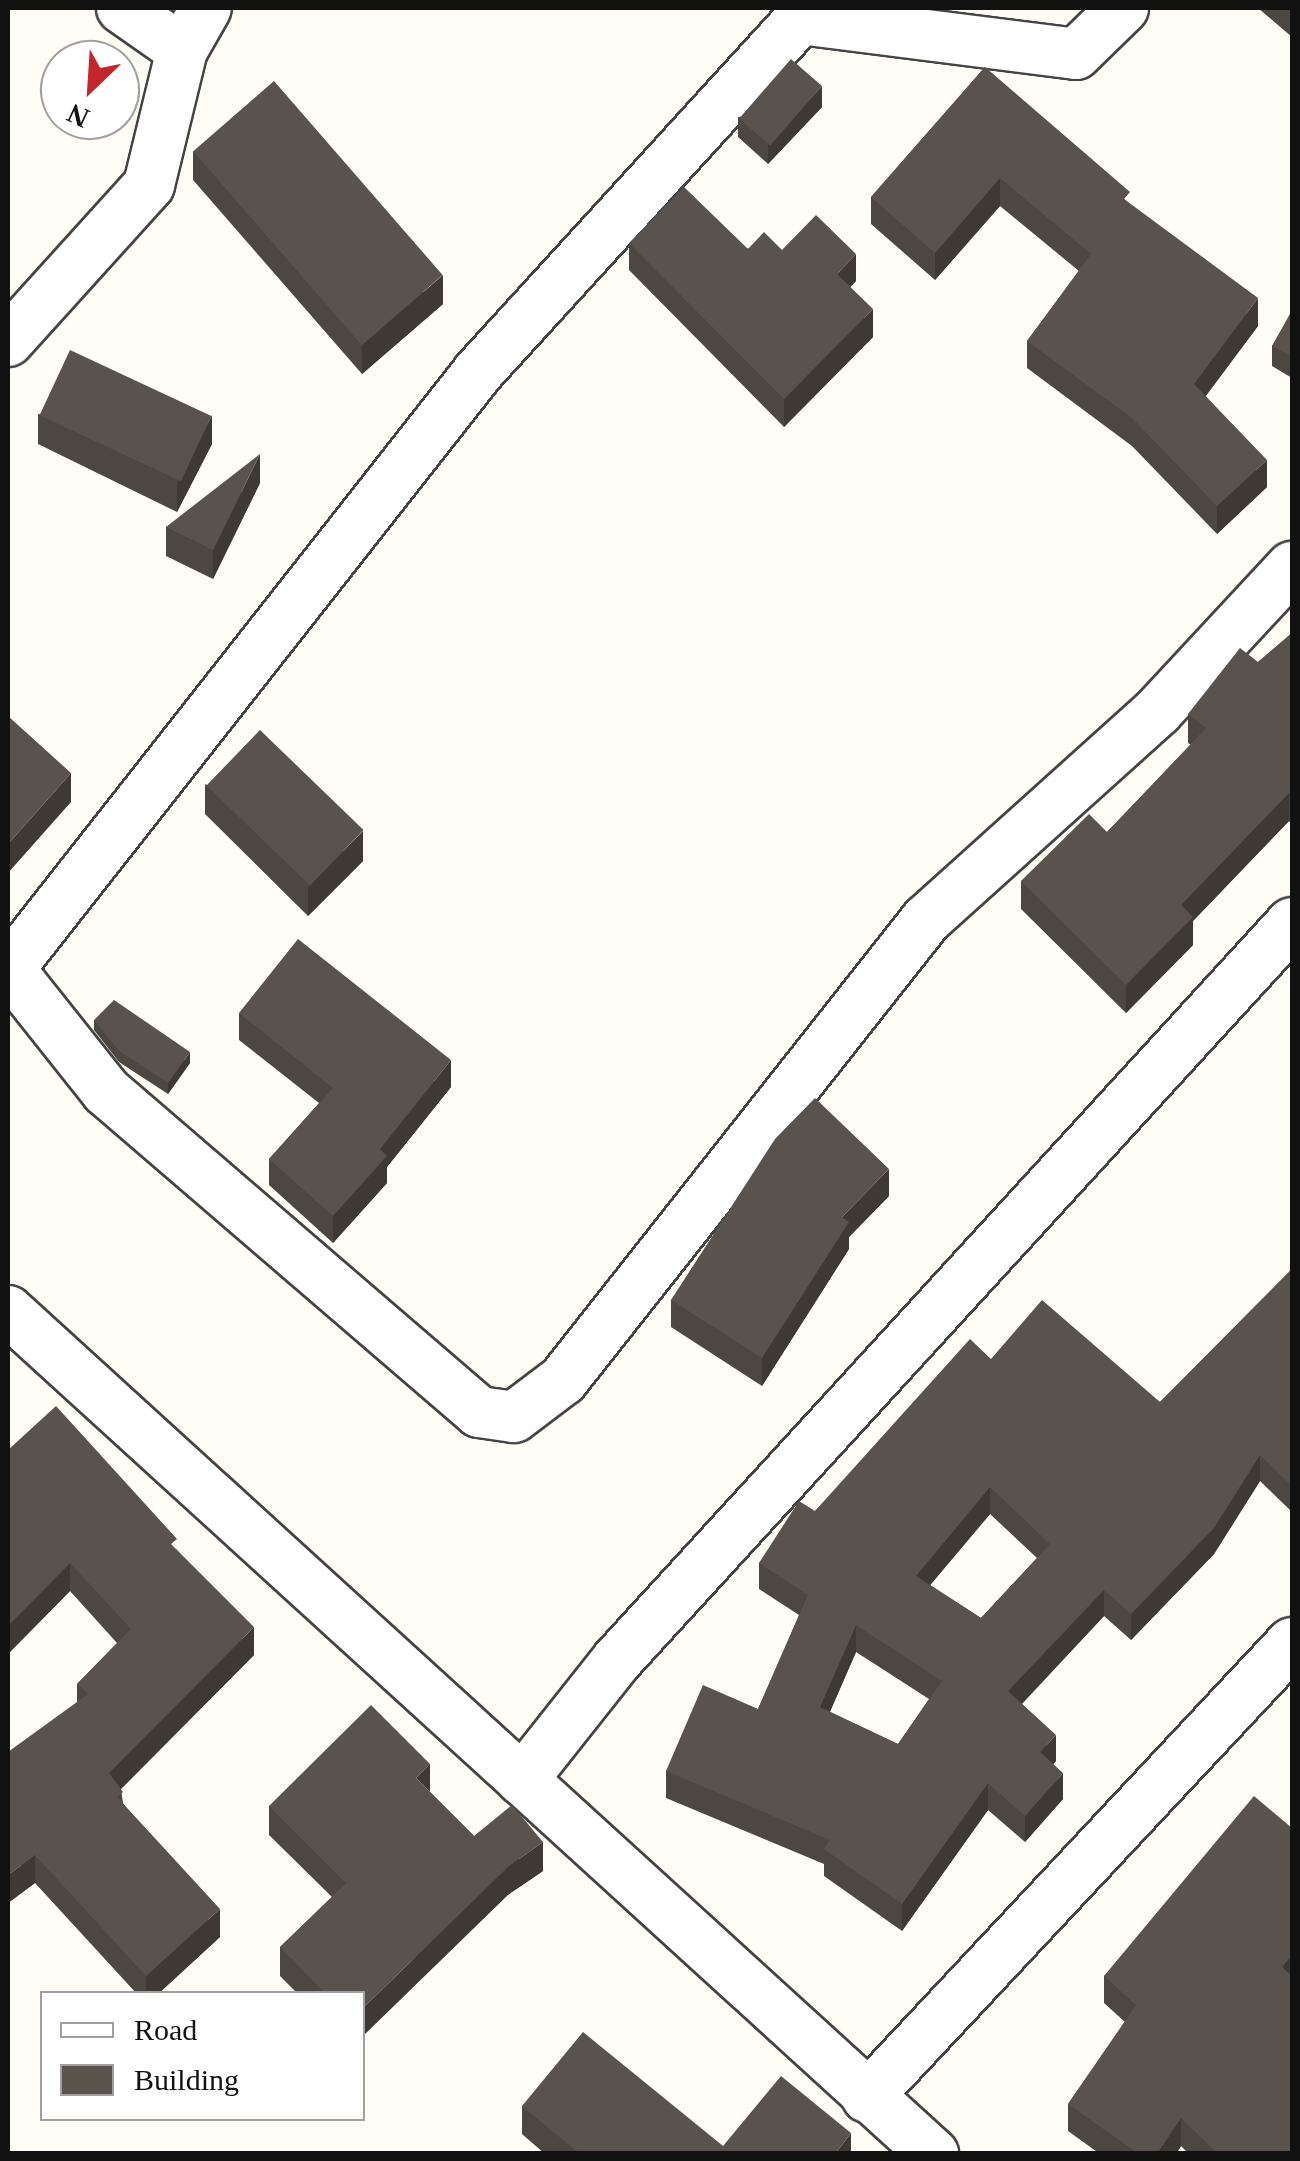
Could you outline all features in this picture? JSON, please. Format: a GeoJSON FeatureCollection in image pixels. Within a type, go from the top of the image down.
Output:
{"type":"FeatureCollection","features":[{"type":"Feature","properties":{"kind":"street"},"geometry":{"type":"LineString","coordinates":[[8,342],[149,185],[194,28],[122,8]]}},
{"type":"Feature","properties":{"kind":"street"},"geometry":{"type":"LineString","coordinates":[[1123,8],[1076,54],[800,19],[478,372],[8,969],[106,1092],[478,1412],[514,1416],[563,1380],[926,920],[1158,712],[1292,568]]}},
{"type":"Feature","properties":{"kind":"street"},"geometry":{"type":"LineString","coordinates":[[522,1780],[618,1659],[1292,923]]}},
{"type":"Feature","properties":{"kind":"street"},"geometry":{"type":"LineString","coordinates":[[8,1311],[866,2097],[933,2154]]}},
{"type":"Feature","properties":{"kind":"street"},"geometry":{"type":"LineString","coordinates":[[866,2097],[1292,1643]]}},
{"type":"Feature","properties":{"kind":"building"},"geometry":{"type":"Polygon","coordinates":[[[791,59],[822,86],[770,146],[739,119],[791,59]]]}},
{"type":"Feature","properties":{"kind":"building"},"geometry":{"type":"Polygon","coordinates":[[[985,67],[1130,192],[1124,199],[1258,298],[1194,384],[1267,460],[1217,506],[1132,418],[1027,341],[1091,254],[1000,178],[935,253],[871,197],[985,67]]]}},
{"type":"Feature","properties":{"kind":"building"},"geometry":{"type":"Polygon","coordinates":[[[274,81],[443,275],[362,345],[193,151],[274,81]]]}},
{"type":"Feature","properties":{"kind":"building"},"geometry":{"type":"Polygon","coordinates":[[[684,187],[748,249],[764,232],[782,250],[816,215],[856,254],[837,274],[873,309],[784,399],[629,243],[684,187]]]}},
{"type":"Feature","properties":{"kind":"building"},"geometry":{"type":"Polygon","coordinates":[[[1292,313],[1292,357],[1272,346],[1292,313]]]}},
{"type":"Feature","properties":{"kind":"building"},"geometry":{"type":"Polygon","coordinates":[[[70,350],[211,416],[181,481],[40,415],[70,350]]]}},
{"type":"Feature","properties":{"kind":"building"},"geometry":{"type":"Polygon","coordinates":[[[260,454],[213,550],[166,527],[260,454]]]}},
{"type":"Feature","properties":{"kind":"building"},"geometry":{"type":"Polygon","coordinates":[[[1292,633],[1292,796],[1289,793],[1181,905],[1193,917],[1126,985],[1021,881],[1089,814],[1107,832],[1206,728],[1188,714],[1240,648],[1258,662],[1292,633]]]}},
{"type":"Feature","properties":{"kind":"building"},"geometry":{"type":"Polygon","coordinates":[[[8,716],[71,773],[8,844],[8,716]]]}},
{"type":"Feature","properties":{"kind":"building"},"geometry":{"type":"Polygon","coordinates":[[[260,730],[364,830],[310,885],[207,785],[260,730]]]}},
{"type":"Feature","properties":{"kind":"building"},"geometry":{"type":"Polygon","coordinates":[[[298,939],[451,1060],[380,1149],[387,1156],[333,1216],[269,1159],[333,1088],[239,1013],[298,939]]]}},
{"type":"Feature","properties":{"kind":"building"},"geometry":{"type":"Polygon","coordinates":[[[114,1000],[190,1052],[168,1083],[119,1051],[94,1020],[114,1000]]]}},
{"type":"Feature","properties":{"kind":"building"},"geometry":{"type":"Polygon","coordinates":[[[815,1098],[889,1169],[842,1217],[849,1222],[762,1358],[671,1300],[775,1139],[815,1098]]]}},
{"type":"Feature","properties":{"kind":"building"},"geometry":{"type":"Polygon","coordinates":[[[1292,1269],[1292,1486],[1260,1455],[1214,1528],[1131,1614],[1104,1590],[1008,1691],[1056,1735],[1040,1752],[1063,1773],[1025,1816],[988,1783],[902,1904],[824,1849],[830,1840],[666,1771],[703,1685],[758,1709],[808,1595],[759,1563],[799,1501],[815,1511],[970,1339],[991,1359],[1042,1300],[1160,1402],[1292,1269]],[[990,1487],[916,1576],[981,1618],[1050,1544],[990,1487]],[[856,1625],[820,1707],[898,1744],[942,1681],[856,1625]]]}},
{"type":"Feature","properties":{"kind":"building"},"geometry":{"type":"Polygon","coordinates":[[[56,1406],[177,1539],[171,1544],[254,1627],[109,1773],[123,1792],[117,1797],[220,1909],[146,1976],[35,1855],[8,1875],[8,1752],[88,1694],[77,1684],[131,1629],[70,1563],[8,1626],[8,1450],[56,1406]]]}},
{"type":"Feature","properties":{"kind":"building"},"geometry":{"type":"Polygon","coordinates":[[[371,1705],[430,1764],[416,1778],[474,1836],[512,1805],[543,1842],[509,1866],[365,2006],[365,1991],[323,1991],[280,1947],[346,1883],[269,1806],[371,1705]]]}},
{"type":"Feature","properties":{"kind":"building"},"geometry":{"type":"Polygon","coordinates":[[[1254,1796],[1292,1828],[1292,1955],[1282,1967],[1292,1976],[1292,2154],[1218,2154],[1181,2118],[1157,2154],[1139,2154],[1068,2104],[1136,2005],[1104,1976],[1254,1796]]]}},
{"type":"Feature","properties":{"kind":"building"},"geometry":{"type":"Polygon","coordinates":[[[583,2032],[723,2146],[781,2076],[851,2133],[835,2154],[580,2154],[522,2106],[583,2032]]]}}]}
